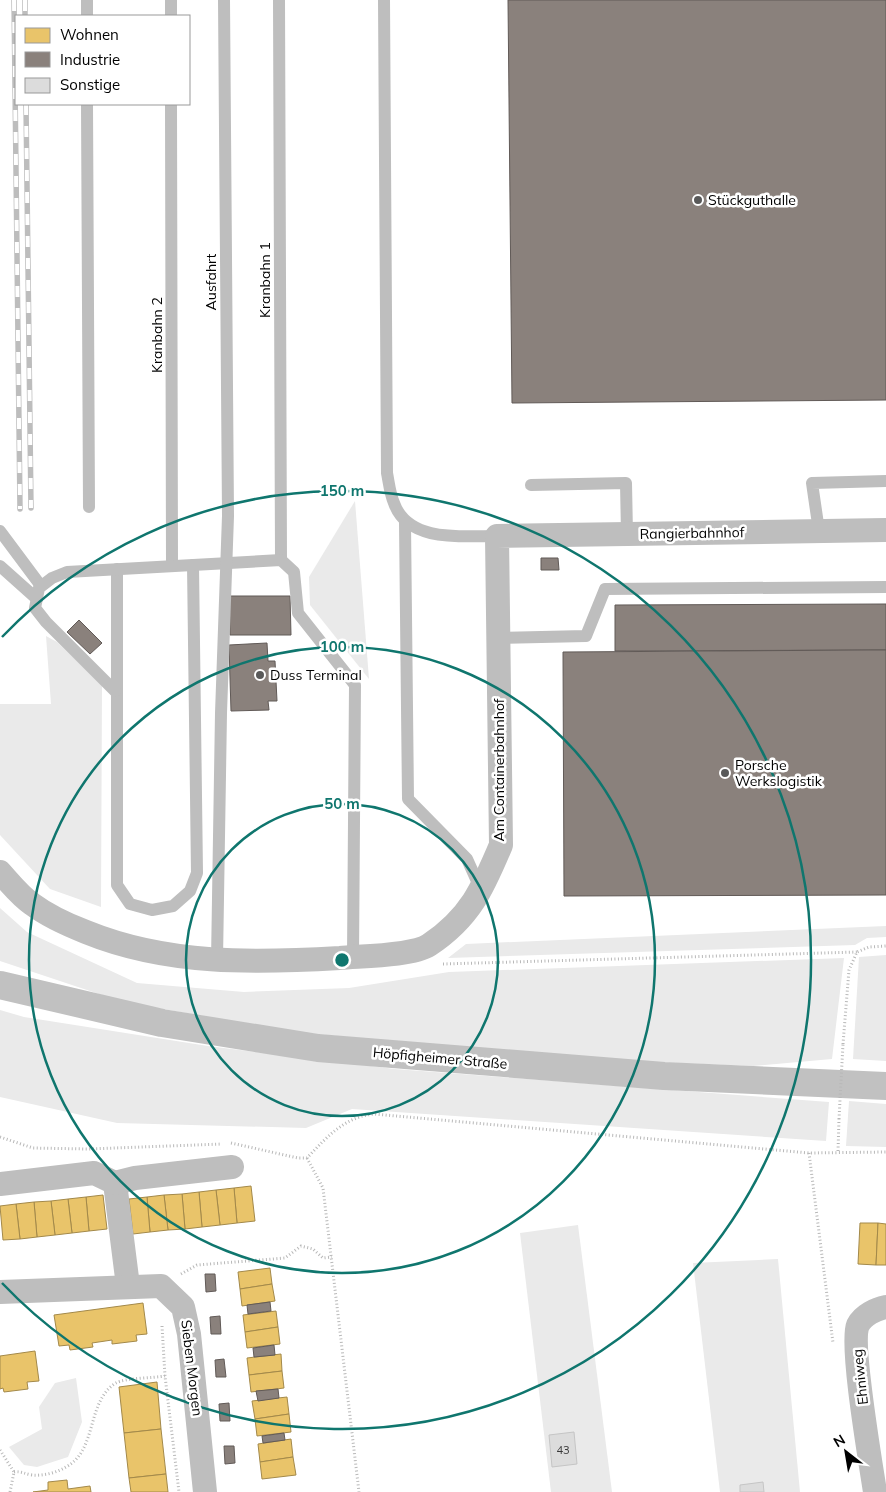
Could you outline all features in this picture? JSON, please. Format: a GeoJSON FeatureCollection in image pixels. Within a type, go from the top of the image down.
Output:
{"type":"FeatureCollection","features":[{"type":"Feature","properties":{"kind":"main road","name":"Höpfigheimer Straße"},"geometry":{"type":"LineString","coordinates":[[0,985],[162,1023],[318,1048],[664,1076],[886,1086]]}},
{"type":"Feature","properties":{"kind":"street","name":"Rangierbahnhof"},"geometry":{"type":"LineString","coordinates":[[497,536],[886,530]]}},
{"type":"Feature","properties":{"kind":"street","name":"Am Containerbahnhof"},"geometry":{"type":"LineString","coordinates":[[0,872],[32,904],[64,923],[101,938],[148,952],[193,960],[353,957],[395,954],[428,946],[471,908],[482,891],[501,845],[497,536]]}},
{"type":"Feature","properties":{"kind":"street"},"geometry":{"type":"LineString","coordinates":[[0,1184],[94,1172],[114,1183],[135,1178],[232,1167]]}},
{"type":"Feature","properties":{"kind":"street"},"geometry":{"type":"LineString","coordinates":[[114,1183],[128,1286]]}},
{"type":"Feature","properties":{"kind":"street"},"geometry":{"type":"LineString","coordinates":[[0,1292],[161,1286]]}},
{"type":"Feature","properties":{"kind":"street","name":"Sieben Morgen"},"geometry":{"type":"LineString","coordinates":[[161,1286],[184,1307],[206,1492]]}},
{"type":"Feature","properties":{"kind":"street","name":"Ehniweg"},"geometry":{"type":"LineString","coordinates":[[874,1492],[856,1351],[858,1325],[871,1312],[886,1306]]}},
{"type":"Feature","properties":{"kind":"lane"},"geometry":{"type":"LineString","coordinates":[[87,0],[87,15]]}},
{"type":"Feature","properties":{"kind":"lane"},"geometry":{"type":"LineString","coordinates":[[171,0],[171,15]]}},
{"type":"Feature","properties":{"kind":"lane","name":"Ausfahrt"},"geometry":{"type":"LineString","coordinates":[[224,0],[228,506],[226,563]]}},
{"type":"Feature","properties":{"kind":"lane","name":"Kranbahn 1"},"geometry":{"type":"LineString","coordinates":[[279,0],[280,560]]}},
{"type":"Feature","properties":{"kind":"lane"},"geometry":{"type":"LineString","coordinates":[[384,0],[387,473],[394,504],[405,522],[408,799],[467,859],[482,891]]}},
{"type":"Feature","properties":{"kind":"lane"},"geometry":{"type":"LineString","coordinates":[[87,105],[89,507]]}},
{"type":"Feature","properties":{"kind":"lane","name":"Kranbahn 2"},"geometry":{"type":"LineString","coordinates":[[171,105],[172,566]]}},
{"type":"Feature","properties":{"kind":"lane"},"geometry":{"type":"LineString","coordinates":[[819,531],[812,483],[886,481]]}},
{"type":"Feature","properties":{"kind":"lane"},"geometry":{"type":"LineString","coordinates":[[531,484],[626,483],[627,534]]}},
{"type":"Feature","properties":{"kind":"lane"},"geometry":{"type":"LineString","coordinates":[[405,522],[428,533],[497,536]]}},
{"type":"Feature","properties":{"kind":"lane"},"geometry":{"type":"LineString","coordinates":[[0,531],[41,586]]}},
{"type":"Feature","properties":{"kind":"lane"},"geometry":{"type":"LineString","coordinates":[[115,691],[46,622],[36,608],[39,588],[52,578],[67,572],[280,560],[294,572],[298,613],[355,686],[353,957]]}},
{"type":"Feature","properties":{"kind":"lane"},"geometry":{"type":"LineString","coordinates":[[217,960],[220,713],[226,563]]}},
{"type":"Feature","properties":{"kind":"lane"},"geometry":{"type":"LineString","coordinates":[[117,569],[115,691],[117,885],[130,904],[152,910],[173,906],[190,891],[197,873],[193,565]]}},
{"type":"Feature","properties":{"kind":"lane"},"geometry":{"type":"LineString","coordinates":[[0,566],[37,599]]}},
{"type":"Feature","properties":{"kind":"lane"},"geometry":{"type":"LineString","coordinates":[[498,638],[586,636],[605,589],[886,587]]}},
{"type":"Feature","properties":{"kind":"path"},"geometry":{"type":"LineString","coordinates":[[428,946],[443,964],[857,952],[869,947],[886,946]]}},
{"type":"Feature","properties":{"kind":"path"},"geometry":{"type":"LineString","coordinates":[[838,1152],[843,1044],[849,970],[857,952]]}},
{"type":"Feature","properties":{"kind":"path"},"geometry":{"type":"LineString","coordinates":[[0,1137],[33,1148],[97,1149],[236,1143],[298,1158],[307,1158],[346,1122],[358,1116],[374,1114],[809,1153],[886,1152]]}},
{"type":"Feature","properties":{"kind":"path"},"geometry":{"type":"LineString","coordinates":[[809,1153],[831,1339],[836,1351],[856,1351]]}},
{"type":"Feature","properties":{"kind":"path"},"geometry":{"type":"LineString","coordinates":[[307,1158],[323,1188],[359,1492]]}},
{"type":"Feature","properties":{"kind":"path"},"geometry":{"type":"LineString","coordinates":[[161,1286],[197,1265],[285,1258],[301,1246],[313,1249],[323,1258],[332,1258]]}},
{"type":"Feature","properties":{"kind":"path"},"geometry":{"type":"LineString","coordinates":[[161,1320],[165,1376],[179,1492]]}},
{"type":"Feature","properties":{"kind":"path"},"geometry":{"type":"LineString","coordinates":[[14,1472],[49,1474],[68,1467],[82,1450],[91,1431],[98,1405],[117,1382],[165,1376]]}},
{"type":"Feature","properties":{"kind":"path"},"geometry":{"type":"LineString","coordinates":[[0,1450],[14,1472],[10,1492]]}},
{"type":"Feature","properties":{"kind":"shaded area"},"geometry":{"type":"Polygon","coordinates":[[[355,501],[369,679],[310,605],[309,577],[355,501]]]}},
{"type":"Feature","properties":{"kind":"shaded area"},"geometry":{"type":"Polygon","coordinates":[[[46,636],[57,642],[102,685],[101,907],[50,889],[0,835],[0,704],[51,704],[46,636]]]}},
{"type":"Feature","properties":{"kind":"shaded area"},"geometry":{"type":"Polygon","coordinates":[[[0,908],[27,932],[137,983],[244,992],[349,988],[449,972],[844,958],[832,1059],[753,1066],[583,1059],[295,1032],[123,1002],[0,961],[0,908]]]}},
{"type":"Feature","properties":{"kind":"shaded area"},"geometry":{"type":"Polygon","coordinates":[[[886,926],[886,937],[867,938],[855,945],[448,958],[466,944],[886,926]]]}},
{"type":"Feature","properties":{"kind":"shaded area"},"geometry":{"type":"Polygon","coordinates":[[[886,955],[886,1061],[853,1059],[859,957],[886,955]]]}},
{"type":"Feature","properties":{"kind":"shaded area"},"geometry":{"type":"Polygon","coordinates":[[[0,1010],[24,1017],[208,1046],[395,1069],[829,1102],[826,1141],[352,1109],[306,1128],[117,1123],[0,1097],[0,1010]]]}},
{"type":"Feature","properties":{"kind":"shaded area"},"geometry":{"type":"Polygon","coordinates":[[[849,1101],[886,1104],[886,1147],[846,1146],[849,1101]]]}},
{"type":"Feature","properties":{"kind":"shaded area"},"geometry":{"type":"Polygon","coordinates":[[[578,1225],[612,1492],[551,1492],[520,1233],[578,1225]]]}},
{"type":"Feature","properties":{"kind":"shaded area"},"geometry":{"type":"Polygon","coordinates":[[[778,1259],[800,1492],[720,1492],[693,1263],[778,1259]]]}},
{"type":"Feature","properties":{"kind":"shaded area"},"geometry":{"type":"Polygon","coordinates":[[[76,1378],[82,1422],[68,1457],[37,1467],[24,1465],[9,1447],[42,1429],[39,1407],[55,1383],[76,1378]]]}},
{"type":"Feature","properties":{"kind":"building: Wohnen"},"geometry":{"type":"Polygon","coordinates":[[[251,1186],[255,1221],[237,1223],[234,1188],[251,1186]]]}},
{"type":"Feature","properties":{"kind":"building: Wohnen"},"geometry":{"type":"Polygon","coordinates":[[[234,1188],[237,1223],[220,1225],[216,1190],[234,1188]]]}},
{"type":"Feature","properties":{"kind":"building: Wohnen"},"geometry":{"type":"Polygon","coordinates":[[[216,1190],[220,1225],[202,1227],[199,1192],[216,1190]]]}},
{"type":"Feature","properties":{"kind":"building: Wohnen"},"geometry":{"type":"Polygon","coordinates":[[[199,1192],[202,1227],[185,1229],[182,1194],[199,1192]]]}},
{"type":"Feature","properties":{"kind":"building: Wohnen"},"geometry":{"type":"Polygon","coordinates":[[[182,1194],[185,1229],[168,1230],[164,1195],[182,1194]]]}},
{"type":"Feature","properties":{"kind":"building: Wohnen"},"geometry":{"type":"Polygon","coordinates":[[[103,1195],[107,1229],[89,1231],[86,1197],[103,1195]]]}},
{"type":"Feature","properties":{"kind":"building: Wohnen"},"geometry":{"type":"Polygon","coordinates":[[[164,1195],[168,1230],[150,1232],[147,1197],[164,1195]]]}},
{"type":"Feature","properties":{"kind":"building: Wohnen"},"geometry":{"type":"Polygon","coordinates":[[[86,1197],[89,1231],[72,1233],[68,1199],[86,1197]]]}},
{"type":"Feature","properties":{"kind":"building: Wohnen"},"geometry":{"type":"Polygon","coordinates":[[[147,1197],[150,1232],[133,1234],[129,1199],[147,1197]]]}},
{"type":"Feature","properties":{"kind":"building: Wohnen"},"geometry":{"type":"Polygon","coordinates":[[[68,1199],[72,1233],[55,1235],[51,1201],[68,1199]]]}},
{"type":"Feature","properties":{"kind":"building: Wohnen"},"geometry":{"type":"Polygon","coordinates":[[[51,1201],[55,1235],[37,1237],[34,1202],[51,1201]]]}},
{"type":"Feature","properties":{"kind":"building: Wohnen"},"geometry":{"type":"Polygon","coordinates":[[[34,1202],[37,1237],[20,1239],[16,1204],[34,1202]]]}},
{"type":"Feature","properties":{"kind":"building: Wohnen"},"geometry":{"type":"Polygon","coordinates":[[[16,1204],[20,1239],[3,1240],[0,1206],[16,1204]]]}},
{"type":"Feature","properties":{"kind":"building: Wohnen"},"geometry":{"type":"Polygon","coordinates":[[[860,1223],[878,1223],[876,1265],[858,1264],[860,1223]]]}},
{"type":"Feature","properties":{"kind":"building: Wohnen"},"geometry":{"type":"Polygon","coordinates":[[[878,1223],[886,1224],[886,1265],[876,1265],[878,1223]]]}},
{"type":"Feature","properties":{"kind":"building: Wohnen"},"geometry":{"type":"Polygon","coordinates":[[[270,1268],[272,1284],[240,1289],[238,1272],[270,1268]]]}},
{"type":"Feature","properties":{"kind":"building: Wohnen"},"geometry":{"type":"Polygon","coordinates":[[[272,1284],[275,1301],[242,1306],[240,1289],[272,1284]]]}},
{"type":"Feature","properties":{"kind":"building: Wohnen"},"geometry":{"type":"Polygon","coordinates":[[[143,1303],[147,1334],[136,1335],[137,1341],[112,1344],[112,1340],[92,1343],[93,1347],[70,1350],[69,1345],[59,1346],[54,1315],[143,1303]]]}},
{"type":"Feature","properties":{"kind":"building: Wohnen"},"geometry":{"type":"Polygon","coordinates":[[[276,1311],[278,1327],[245,1332],[243,1315],[276,1311]]]}},
{"type":"Feature","properties":{"kind":"building: Wohnen"},"geometry":{"type":"Polygon","coordinates":[[[278,1327],[280,1344],[247,1348],[245,1332],[278,1327]]]}},
{"type":"Feature","properties":{"kind":"building: Wohnen"},"geometry":{"type":"Polygon","coordinates":[[[35,1351],[39,1381],[27,1382],[28,1389],[4,1392],[3,1388],[0,1389],[0,1356],[35,1351]]]}},
{"type":"Feature","properties":{"kind":"building: Wohnen"},"geometry":{"type":"Polygon","coordinates":[[[281,1354],[282,1371],[249,1375],[247,1358],[281,1354]]]}},
{"type":"Feature","properties":{"kind":"building: Wohnen"},"geometry":{"type":"Polygon","coordinates":[[[282,1371],[284,1388],[251,1392],[249,1375],[282,1371]]]}},
{"type":"Feature","properties":{"kind":"building: Wohnen"},"geometry":{"type":"Polygon","coordinates":[[[157,1382],[161,1429],[124,1433],[119,1387],[157,1382]]]}},
{"type":"Feature","properties":{"kind":"building: Wohnen"},"geometry":{"type":"Polygon","coordinates":[[[287,1397],[289,1414],[255,1419],[252,1401],[287,1397]]]}},
{"type":"Feature","properties":{"kind":"building: Wohnen"},"geometry":{"type":"Polygon","coordinates":[[[289,1414],[291,1432],[257,1436],[255,1419],[289,1414]]]}},
{"type":"Feature","properties":{"kind":"building: Wohnen"},"geometry":{"type":"Polygon","coordinates":[[[161,1429],[166,1474],[129,1478],[124,1433],[161,1429]]]}},
{"type":"Feature","properties":{"kind":"building: Wohnen"},"geometry":{"type":"Polygon","coordinates":[[[291,1439],[293,1457],[260,1462],[258,1444],[291,1439]]]}},
{"type":"Feature","properties":{"kind":"building: Wohnen"},"geometry":{"type":"Polygon","coordinates":[[[293,1457],[296,1475],[262,1479],[260,1462],[293,1457]]]}},
{"type":"Feature","properties":{"kind":"building: Wohnen"},"geometry":{"type":"Polygon","coordinates":[[[166,1474],[168,1492],[131,1492],[129,1478],[166,1474]]]}},
{"type":"Feature","properties":{"kind":"building: Wohnen"},"geometry":{"type":"Polygon","coordinates":[[[67,1480],[68,1489],[90,1486],[91,1492],[33,1492],[48,1490],[48,1482],[67,1480]]]}},
{"type":"Feature","properties":{"kind":"building: Industrie","name":"Stückguthalle"},"geometry":{"type":"Polygon","coordinates":[[[508,0],[886,0],[886,400],[512,403],[508,0]]]}},
{"type":"Feature","properties":{"kind":"building: Industrie"},"geometry":{"type":"Polygon","coordinates":[[[541,558],[558,558],[559,570],[541,570],[541,558]]]}},
{"type":"Feature","properties":{"kind":"building: Industrie"},"geometry":{"type":"Polygon","coordinates":[[[229,596],[290,596],[291,635],[230,635],[229,596]]]}},
{"type":"Feature","properties":{"kind":"building: Industrie"},"geometry":{"type":"Polygon","coordinates":[[[886,604],[886,650],[615,651],[615,605],[886,604]]]}},
{"type":"Feature","properties":{"kind":"building: Industrie"},"geometry":{"type":"Polygon","coordinates":[[[79,620],[102,643],[90,654],[67,632],[79,620]]]}},
{"type":"Feature","properties":{"kind":"building: Industrie"},"geometry":{"type":"Polygon","coordinates":[[[267,643],[268,661],[275,661],[277,701],[268,701],[269,710],[231,711],[229,645],[267,643]]]}},
{"type":"Feature","properties":{"kind":"building: Industrie","name":"Porsche Werkslogistik"},"geometry":{"type":"Polygon","coordinates":[[[886,650],[886,895],[564,896],[563,652],[886,650]]]}},
{"type":"Feature","properties":{"kind":"building: Industrie"},"geometry":{"type":"Polygon","coordinates":[[[205,1274],[215,1274],[216,1291],[206,1292],[205,1274]]]}},
{"type":"Feature","properties":{"kind":"building: Industrie"},"geometry":{"type":"Polygon","coordinates":[[[270,1302],[271,1311],[248,1314],[247,1305],[270,1302]]]}},
{"type":"Feature","properties":{"kind":"building: Industrie"},"geometry":{"type":"Polygon","coordinates":[[[220,1316],[221,1334],[211,1334],[210,1317],[220,1316]]]}},
{"type":"Feature","properties":{"kind":"building: Industrie"},"geometry":{"type":"Polygon","coordinates":[[[274,1345],[275,1355],[254,1357],[253,1348],[274,1345]]]}},
{"type":"Feature","properties":{"kind":"building: Industrie"},"geometry":{"type":"Polygon","coordinates":[[[224,1359],[226,1377],[216,1377],[215,1360],[224,1359]]]}},
{"type":"Feature","properties":{"kind":"building: Industrie"},"geometry":{"type":"Polygon","coordinates":[[[278,1389],[279,1398],[258,1401],[256,1391],[278,1389]]]}},
{"type":"Feature","properties":{"kind":"building: Industrie"},"geometry":{"type":"Polygon","coordinates":[[[229,1403],[230,1421],[220,1421],[219,1404],[229,1403]]]}},
{"type":"Feature","properties":{"kind":"building: Industrie"},"geometry":{"type":"Polygon","coordinates":[[[284,1433],[285,1440],[263,1443],[262,1436],[284,1433]]]}},
{"type":"Feature","properties":{"kind":"building: Industrie"},"geometry":{"type":"Polygon","coordinates":[[[224,1446],[234,1446],[235,1463],[225,1464],[224,1446]]]}},
{"type":"Feature","properties":{"kind":"building: Sonstige"},"geometry":{"type":"Polygon","coordinates":[[[574,1432],[577,1464],[552,1467],[549,1435],[574,1432]]]}},
{"type":"Feature","properties":{"kind":"building: Sonstige"},"geometry":{"type":"Polygon","coordinates":[[[763,1482],[764,1492],[740,1492],[740,1485],[763,1482]]]}},
{"type":"Feature","properties":{"kind":"railway"},"geometry":{"type":"LineString","coordinates":[[14,0],[15,85]]}},
{"type":"Feature","properties":{"kind":"railway"},"geometry":{"type":"LineString","coordinates":[[25,0],[25,15]]}},
{"type":"Feature","properties":{"kind":"railway"},"geometry":{"type":"LineString","coordinates":[[15,105],[20,509]]}},
{"type":"Feature","properties":{"kind":"railway"},"geometry":{"type":"LineString","coordinates":[[26,105],[31,508]]}},
{"type":"Feature","properties":{"kind":"place","name":"Stückguthalle"},"geometry":{"type":"Point","coordinates":[698,200]}},
{"type":"Feature","properties":{"kind":"place","name":"Duss Terminal"},"geometry":{"type":"Point","coordinates":[260,675]}},
{"type":"Feature","properties":{"kind":"place","name":"Porsche Werkslogistik"},"geometry":{"type":"Point","coordinates":[725,773]}}]}
